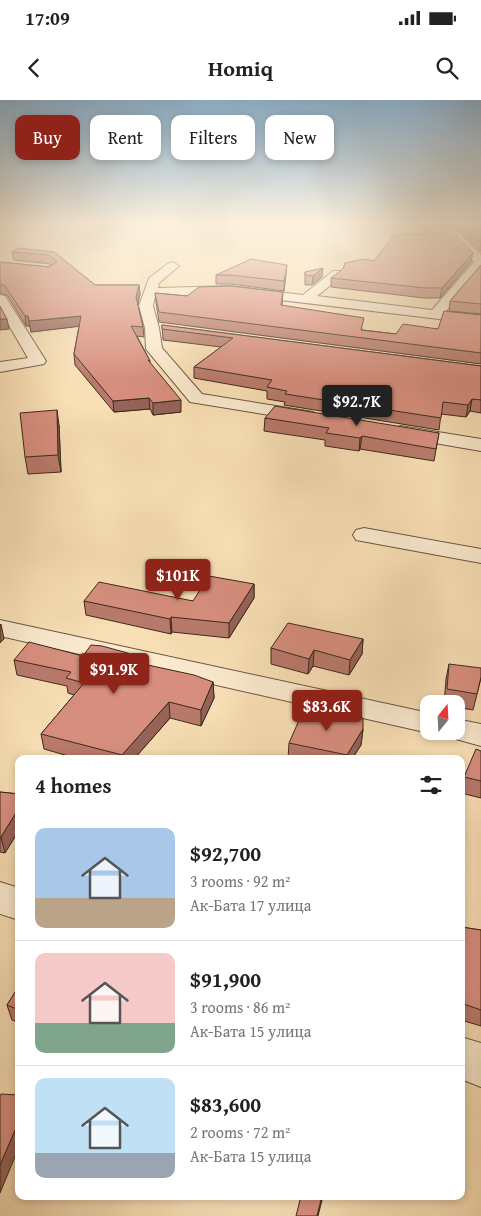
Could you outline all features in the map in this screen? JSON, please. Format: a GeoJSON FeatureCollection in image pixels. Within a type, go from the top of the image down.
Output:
{"type":"FeatureCollection","features":[{"type":"Feature","properties":{"kind":"street"},"geometry":{"type":"LineString","coordinates":[[160,276],[153,282],[146,306],[152,328],[154,349],[196,398],[324,419]]}},
{"type":"Feature","properties":{"kind":"street"},"geometry":{"type":"LineString","coordinates":[[306,299],[334,276]]}},
{"type":"Feature","properties":{"kind":"street"},"geometry":{"type":"LineString","coordinates":[[436,315],[469,276]]}},
{"type":"Feature","properties":{"kind":"street"},"geometry":{"type":"LineString","coordinates":[[151,292],[217,289],[481,320]]}},
{"type":"Feature","properties":{"kind":"street"},"geometry":{"type":"LineString","coordinates":[[0,299],[38,361],[0,367]]}},
{"type":"Feature","properties":{"kind":"street"},"geometry":{"type":"LineString","coordinates":[[152,328],[171,331]]}},
{"type":"Feature","properties":{"kind":"street"},"geometry":{"type":"LineString","coordinates":[[383,428],[481,445]]}},
{"type":"Feature","properties":{"kind":"street"},"geometry":{"type":"LineString","coordinates":[[364,535],[481,556]]}},
{"type":"Feature","properties":{"kind":"street"},"geometry":{"type":"LineString","coordinates":[[0,628],[420,721]]}},
{"type":"Feature","properties":{"kind":"street"},"geometry":{"type":"LineString","coordinates":[[465,731],[481,735]]}},
{"type":"Feature","properties":{"kind":"street"},"geometry":{"type":"LineString","coordinates":[[0,898],[15,903]]}},
{"type":"Feature","properties":{"kind":"street"},"geometry":{"type":"LineString","coordinates":[[465,1059],[481,1065]]}},
{"type":"Feature","properties":{"kind":"building"},"geometry":{"type":"Polygon","coordinates":[[[0,276],[84,276],[95,285],[139,285],[136,297],[143,327],[131,326],[150,361],[148,360],[181,400],[153,403],[149,398],[113,401],[74,354],[81,316],[29,321],[28,316],[25,316],[5,286],[0,284],[0,276]]]}},
{"type":"Feature","properties":{"kind":"building"},"geometry":{"type":"Polygon","coordinates":[[[240,276],[285,276],[284,281],[240,276]]]}},
{"type":"Feature","properties":{"kind":"building"},"geometry":{"type":"Polygon","coordinates":[[[334,276],[453,276],[442,288],[425,288],[331,278],[334,276]]]}},
{"type":"Feature","properties":{"kind":"building"},"geometry":{"type":"Polygon","coordinates":[[[471,276],[481,276],[481,304],[450,301],[471,276]]]}},
{"type":"Feature","properties":{"kind":"building"},"geometry":{"type":"Polygon","coordinates":[[[230,286],[283,292],[281,305],[364,318],[361,330],[396,334],[403,324],[438,329],[444,311],[481,315],[481,353],[159,312],[155,293],[187,296],[199,287],[230,286]]]}},
{"type":"Feature","properties":{"kind":"building"},"geometry":{"type":"Polygon","coordinates":[[[0,306],[7,319],[0,319],[0,306]]]}},
{"type":"Feature","properties":{"kind":"building"},"geometry":{"type":"Polygon","coordinates":[[[162,325],[481,366],[481,400],[472,399],[468,405],[443,402],[441,418],[285,394],[287,391],[267,387],[272,380],[194,367],[233,338],[162,329],[162,325]]]}},
{"type":"Feature","properties":{"kind":"building"},"geometry":{"type":"Polygon","coordinates":[[[275,406],[439,433],[436,449],[362,436],[360,438],[326,433],[329,428],[265,418],[275,406]]]}},
{"type":"Feature","properties":{"kind":"building"},"geometry":{"type":"Polygon","coordinates":[[[57,410],[58,455],[25,457],[20,413],[57,410]]]}},
{"type":"Feature","properties":{"kind":"building"},"geometry":{"type":"Polygon","coordinates":[[[209,576],[254,584],[229,623],[171,617],[170,619],[84,601],[99,582],[193,601],[209,576]]]}},
{"type":"Feature","properties":{"kind":"building"},"geometry":{"type":"Polygon","coordinates":[[[288,623],[363,639],[350,660],[314,650],[309,659],[271,648],[288,623]]]}},
{"type":"Feature","properties":{"kind":"building"},"geometry":{"type":"Polygon","coordinates":[[[29,642],[83,656],[91,645],[102,646],[146,658],[143,664],[194,675],[213,682],[201,710],[169,702],[122,755],[41,734],[84,683],[66,678],[71,672],[14,660],[29,642]]]}},
{"type":"Feature","properties":{"kind":"building"},"geometry":{"type":"Polygon","coordinates":[[[449,664],[481,668],[477,694],[447,689],[449,664]]]}},
{"type":"Feature","properties":{"kind":"building"},"geometry":{"type":"Polygon","coordinates":[[[303,711],[363,718],[363,729],[347,755],[289,743],[303,711]]]}},
{"type":"Feature","properties":{"kind":"building"},"geometry":{"type":"Polygon","coordinates":[[[476,749],[481,751],[481,781],[465,777],[476,749]]]}},
{"type":"Feature","properties":{"kind":"building"},"geometry":{"type":"Polygon","coordinates":[[[0,792],[15,794],[15,814],[0,837],[0,792]]]}},
{"type":"Feature","properties":{"kind":"building"},"geometry":{"type":"Polygon","coordinates":[[[465,928],[481,930],[481,1010],[465,1004],[465,928]]]}},
{"type":"Feature","properties":{"kind":"building"},"geometry":{"type":"Polygon","coordinates":[[[15,992],[15,1008],[7,1005],[15,992]]]}},
{"type":"Feature","properties":{"kind":"building"},"geometry":{"type":"Polygon","coordinates":[[[1,1094],[15,1095],[15,1130],[0,1165],[1,1094]]]}},
{"type":"Feature","properties":{"kind":"building"},"geometry":{"type":"Polygon","coordinates":[[[300,1200],[321,1200],[317,1216],[296,1216],[300,1200]]]}}]}
